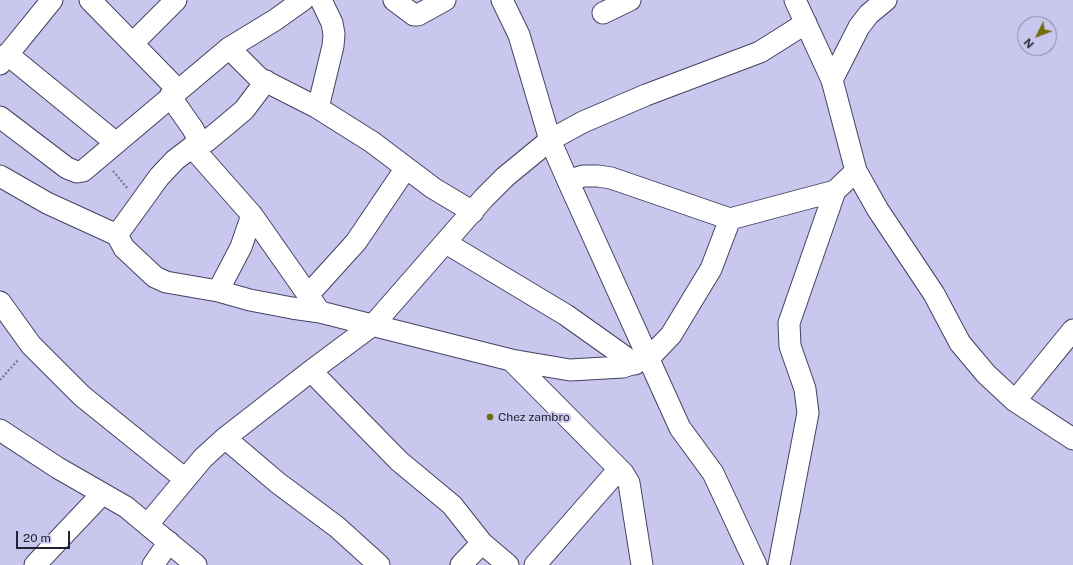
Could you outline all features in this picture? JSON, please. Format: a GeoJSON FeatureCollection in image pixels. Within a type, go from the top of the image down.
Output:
{"type":"FeatureCollection","features":[{"type":"Feature","properties":{"kind":"street"},"geometry":{"type":"LineString","coordinates":[[52,0],[4,59],[108,150]]}},
{"type":"Feature","properties":{"kind":"street"},"geometry":{"type":"LineString","coordinates":[[90,0],[133,43],[174,93],[193,129],[196,145],[252,215],[320,312]]}},
{"type":"Feature","properties":{"kind":"street"},"geometry":{"type":"LineString","coordinates":[[133,43],[176,0]]}},
{"type":"Feature","properties":{"kind":"street"},"geometry":{"type":"LineString","coordinates":[[0,117],[66,168],[73,171],[83,171],[229,48],[275,20],[303,0]]}},
{"type":"Feature","properties":{"kind":"street"},"geometry":{"type":"LineString","coordinates":[[318,108],[333,46],[334,34],[332,23],[321,0]]}},
{"type":"Feature","properties":{"kind":"street"},"geometry":{"type":"LineString","coordinates":[[394,0],[414,16],[445,0]]}},
{"type":"Feature","properties":{"kind":"street"},"geometry":{"type":"LineString","coordinates":[[502,0],[519,35],[527,59],[530,79],[550,140],[642,361],[680,428],[713,473],[756,565]]}},
{"type":"Feature","properties":{"kind":"street"},"geometry":{"type":"LineString","coordinates":[[603,13],[630,0]]}},
{"type":"Feature","properties":{"kind":"street"},"geometry":{"type":"LineString","coordinates":[[794,0],[832,80],[856,171],[878,210],[934,294],[960,343],[986,374],[1015,401],[1073,439]]}},
{"type":"Feature","properties":{"kind":"street"},"geometry":{"type":"LineString","coordinates":[[832,80],[859,27],[868,14],[886,0]]}},
{"type":"Feature","properties":{"kind":"street"},"geometry":{"type":"LineString","coordinates":[[148,524],[185,479],[225,438],[374,324],[505,177],[550,140],[583,122],[646,95],[760,52],[806,23]]}},
{"type":"Feature","properties":{"kind":"street"},"geometry":{"type":"LineString","coordinates":[[229,48],[259,78],[318,108],[372,142],[433,188],[473,212]]}},
{"type":"Feature","properties":{"kind":"street"},"geometry":{"type":"LineString","coordinates":[[117,235],[139,203],[175,160],[196,145],[209,139],[244,110],[266,81]]}},
{"type":"Feature","properties":{"kind":"street"},"geometry":{"type":"LineString","coordinates":[[308,295],[356,242],[406,168]]}},
{"type":"Feature","properties":{"kind":"street"},"geometry":{"type":"LineString","coordinates":[[779,565],[808,413],[805,389],[790,346],[789,323],[835,191],[856,171]]}},
{"type":"Feature","properties":{"kind":"street"},"geometry":{"type":"LineString","coordinates":[[0,176],[48,203],[117,235],[124,248],[160,280],[218,291],[257,301],[320,312],[374,324],[511,360],[570,370],[598,370],[642,361],[671,335],[711,269],[730,219]]}},
{"type":"Feature","properties":{"kind":"street"},"geometry":{"type":"LineString","coordinates":[[568,181],[583,176],[611,178],[730,219],[835,191]]}},
{"type":"Feature","properties":{"kind":"street"},"geometry":{"type":"LineString","coordinates":[[218,291],[241,247],[252,215]]}},
{"type":"Feature","properties":{"kind":"street"},"geometry":{"type":"LineString","coordinates":[[446,243],[642,361]]}},
{"type":"Feature","properties":{"kind":"street"},"geometry":{"type":"LineString","coordinates":[[0,302],[31,345],[82,396],[185,479]]}},
{"type":"Feature","properties":{"kind":"street"},"geometry":{"type":"LineString","coordinates":[[1015,401],[1073,330]]}},
{"type":"Feature","properties":{"kind":"street"},"geometry":{"type":"LineString","coordinates":[[511,360],[619,469],[629,483],[642,565]]}},
{"type":"Feature","properties":{"kind":"street"},"geometry":{"type":"LineString","coordinates":[[311,371],[399,461],[452,505],[482,543],[508,565]]}},
{"type":"Feature","properties":{"kind":"street"},"geometry":{"type":"LineString","coordinates":[[0,430],[33,453],[126,507],[196,565]]}},
{"type":"Feature","properties":{"kind":"street"},"geometry":{"type":"LineString","coordinates":[[225,438],[273,478],[337,527],[379,565]]}},
{"type":"Feature","properties":{"kind":"street"},"geometry":{"type":"LineString","coordinates":[[535,565],[619,469]]}},
{"type":"Feature","properties":{"kind":"street"},"geometry":{"type":"LineString","coordinates":[[34,565],[102,494]]}},
{"type":"Feature","properties":{"kind":"street"},"geometry":{"type":"LineString","coordinates":[[153,565],[169,542]]}},
{"type":"Feature","properties":{"kind":"street"},"geometry":{"type":"LineString","coordinates":[[461,565],[482,543]]}},
{"type":"Feature","properties":{"kind":"path"},"geometry":{"type":"LineString","coordinates":[[108,150],[139,203]]}},
{"type":"Feature","properties":{"kind":"path"},"geometry":{"type":"LineString","coordinates":[[0,380],[31,345]]}},
{"type":"Feature","properties":{"kind":"place","name":"Chez zambro"},"geometry":{"type":"Point","coordinates":[490,417]}}]}
